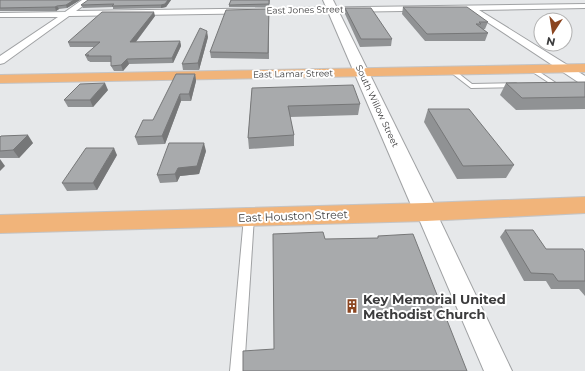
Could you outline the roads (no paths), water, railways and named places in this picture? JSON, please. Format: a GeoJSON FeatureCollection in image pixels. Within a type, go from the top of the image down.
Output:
{"type":"FeatureCollection","features":[{"type":"Feature","properties":{"kind":"main road","name":"East Lamar Street"},"geometry":{"type":"LineString","coordinates":[[0,79],[585,68]]}},
{"type":"Feature","properties":{"kind":"main road","name":"East Houston Street"},"geometry":{"type":"LineString","coordinates":[[0,224],[426,212],[585,205]]}},
{"type":"Feature","properties":{"kind":"street"},"geometry":{"type":"LineString","coordinates":[[0,61],[87,0]]}},
{"type":"Feature","properties":{"kind":"street"},"geometry":{"type":"LineString","coordinates":[[457,0],[565,68],[582,82]]}},
{"type":"Feature","properties":{"kind":"street","name":"East Jones Street"},"geometry":{"type":"LineString","coordinates":[[0,15],[330,5],[469,7],[585,6]]}},
{"type":"Feature","properties":{"kind":"street","name":"South Willow Street"},"geometry":{"type":"LineString","coordinates":[[330,5],[426,212]]}},
{"type":"Feature","properties":{"kind":"street"},"geometry":{"type":"LineString","coordinates":[[426,212],[498,371]]}},
{"type":"Feature","properties":{"kind":"lane"},"geometry":{"type":"LineString","coordinates":[[530,68],[553,84]]}},
{"type":"Feature","properties":{"kind":"lane"},"geometry":{"type":"LineString","coordinates":[[451,70],[471,86],[523,84]]}},
{"type":"Feature","properties":{"kind":"lane"},"geometry":{"type":"LineString","coordinates":[[538,84],[561,83]]}},
{"type":"Feature","properties":{"kind":"lane"},"geometry":{"type":"LineString","coordinates":[[237,371],[249,217]]}},
{"type":"Feature","properties":{"kind":"place","name":"Key Memorial United Methodist Church"},"geometry":{"type":"Point","coordinates":[352,306]}}]}
